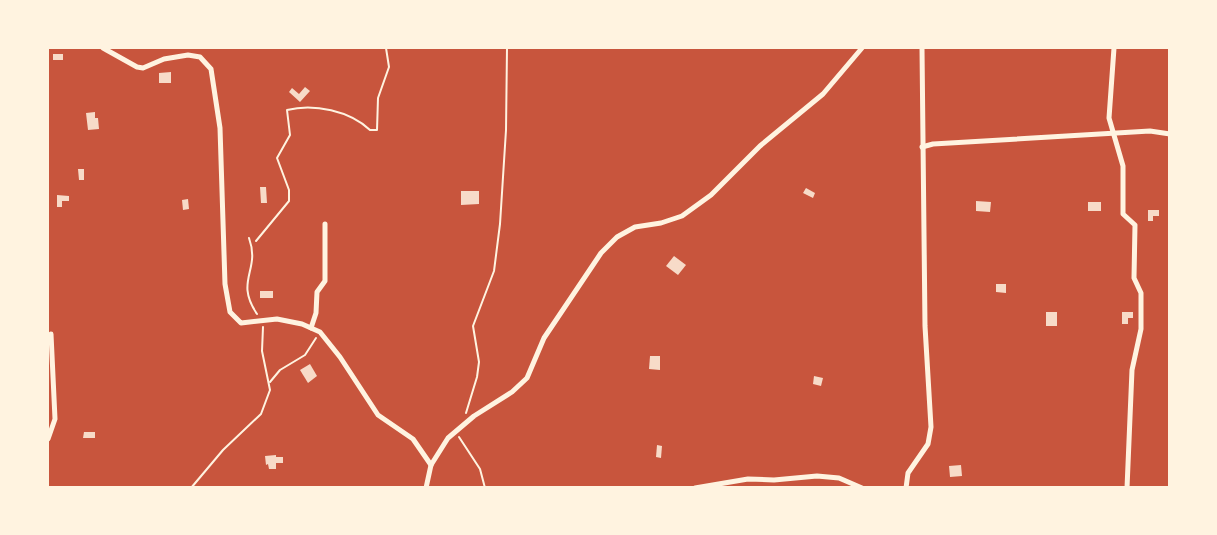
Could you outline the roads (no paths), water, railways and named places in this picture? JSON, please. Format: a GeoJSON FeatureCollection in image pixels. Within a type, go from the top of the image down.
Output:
{"type":"FeatureCollection","features":[{"type":"Feature","properties":{"kind":"street"},"geometry":{"type":"LineString","coordinates":[[103,48],[137,67],[143,68],[164,59],[188,55],[200,57],[211,69],[220,128],[224,265],[230,312],[241,323],[277,319],[320,332],[340,357],[378,415],[413,439],[431,465]]}},
{"type":"Feature","properties":{"kind":"street"},"geometry":{"type":"LineString","coordinates":[[426,488],[431,465],[442,445],[462,425],[512,392],[526,378],[544,338],[601,254],[617,237],[635,227],[661,223],[682,216],[711,195],[760,146],[823,94],[862,48]]}},
{"type":"Feature","properties":{"kind":"street"},"geometry":{"type":"LineString","coordinates":[[906,488],[908,473],[928,444],[931,427],[925,326],[922,48]]}},
{"type":"Feature","properties":{"kind":"street"},"geometry":{"type":"LineString","coordinates":[[1114,48],[1109,118],[1123,166],[1123,214],[1135,225],[1134,278],[1141,294],[1141,329],[1132,370],[1126,488]]}},
{"type":"Feature","properties":{"kind":"street"},"geometry":{"type":"LineString","coordinates":[[922,147],[933,144],[1150,131],[1170,134]]}},
{"type":"Feature","properties":{"kind":"street"},"geometry":{"type":"LineString","coordinates":[[311,328],[316,313],[317,292],[324,281],[325,224]]}},
{"type":"Feature","properties":{"kind":"street"},"geometry":{"type":"LineString","coordinates":[[48,439],[56,419],[51,334]]}},
{"type":"Feature","properties":{"kind":"street"},"geometry":{"type":"LineString","coordinates":[[695,488],[748,479],[774,480],[817,476],[840,478],[862,488]]}}]}
